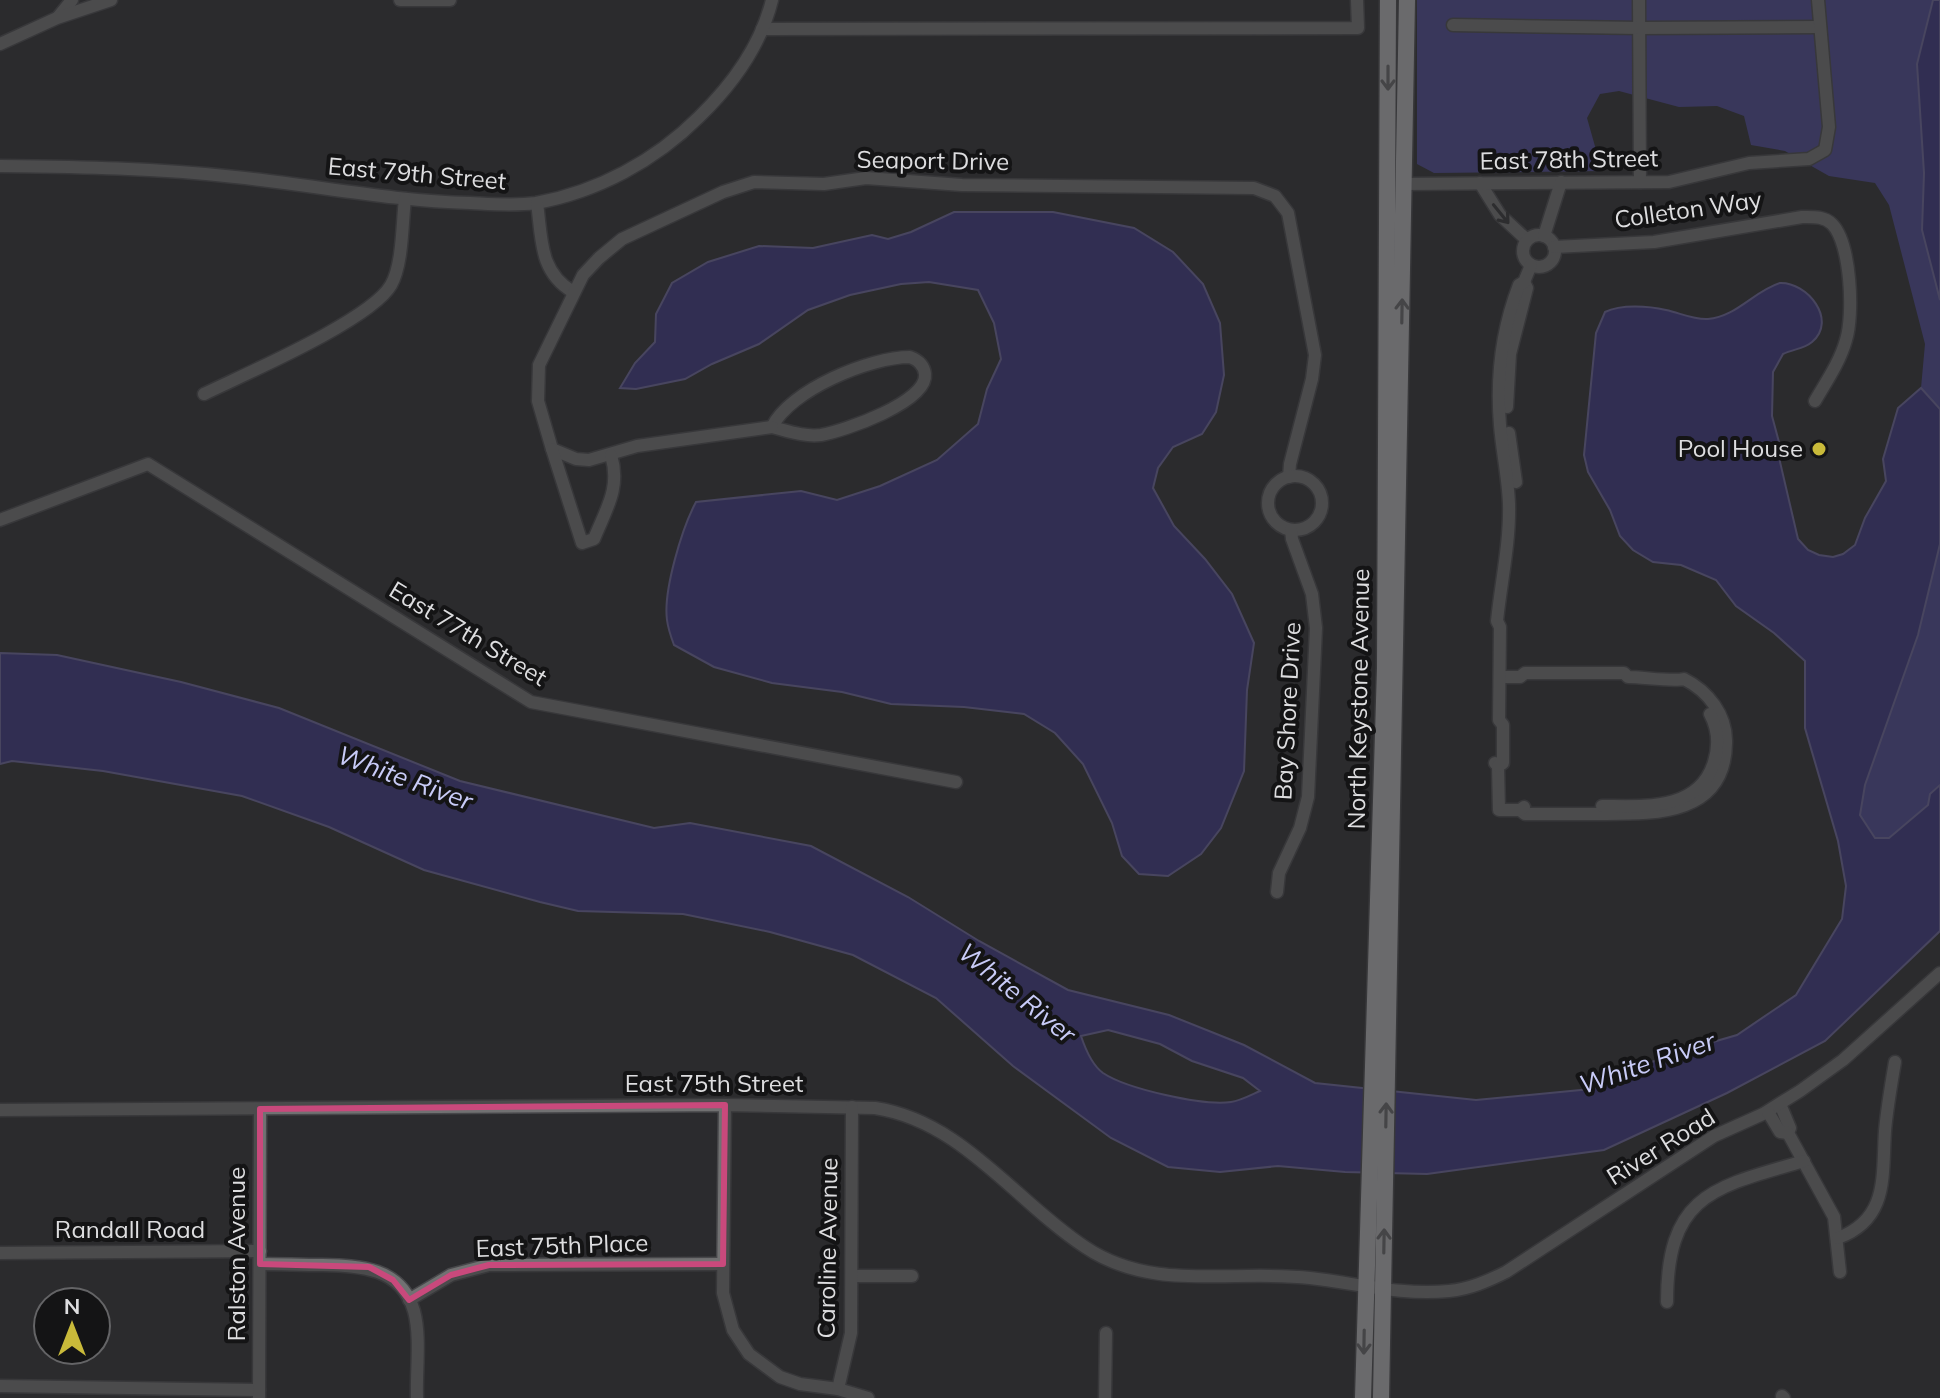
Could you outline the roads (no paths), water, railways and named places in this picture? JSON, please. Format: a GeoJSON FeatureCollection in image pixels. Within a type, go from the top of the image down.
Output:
{"type":"FeatureCollection","features":[{"type":"Feature","properties":{"kind":"main road","name":"North Keystone Avenue"},"geometry":{"type":"LineString","coordinates":[[1383,949],[1388,0]]}},
{"type":"Feature","properties":{"kind":"main road","name":"North Keystone Avenue"},"geometry":{"type":"LineString","coordinates":[[1381,1398],[1375,1288],[1405,184],[1407,0]]}},
{"type":"Feature","properties":{"kind":"main road","name":"North Keystone Avenue"},"geometry":{"type":"LineString","coordinates":[[1363,1398],[1375,1288]]}},
{"type":"Feature","properties":{"kind":"street"},"geometry":{"type":"LineString","coordinates":[[57,18],[72,0]]}},
{"type":"Feature","properties":{"kind":"street"},"geometry":{"type":"LineString","coordinates":[[0,44],[57,18],[111,0]]}},
{"type":"Feature","properties":{"kind":"street"},"geometry":{"type":"LineString","coordinates":[[400,0],[450,0]]}},
{"type":"Feature","properties":{"kind":"street","name":"East 79th Street"},"geometry":{"type":"LineString","coordinates":[[0,166],[96,167],[195,173],[405,199],[457,203],[537,203],[600,184],[666,146],[695,122],[741,66],[762,29],[772,0]]}},
{"type":"Feature","properties":{"kind":"street"},"geometry":{"type":"LineString","coordinates":[[762,29],[1358,28],[1357,0]]}},
{"type":"Feature","properties":{"kind":"street"},"geometry":{"type":"LineString","coordinates":[[1639,0],[1640,182]]}},
{"type":"Feature","properties":{"kind":"street"},"geometry":{"type":"LineString","coordinates":[[1453,25],[1820,27],[1818,0]]}},
{"type":"Feature","properties":{"kind":"street","name":"East 78th Street"},"geometry":{"type":"LineString","coordinates":[[1405,184],[1675,181],[1749,163],[1809,159],[1825,150],[1829,127],[1820,27]]}},
{"type":"Feature","properties":{"kind":"street","name":"Seaport Drive"},"geometry":{"type":"LineString","coordinates":[[611,455],[616,476],[612,494],[594,539],[582,543],[538,401],[539,365],[573,292],[599,258],[622,239],[723,192],[754,182],[824,184],[857,178],[883,178],[962,185],[1254,188],[1263,189],[1278,199]]}},
{"type":"Feature","properties":{"kind":"street"},"geometry":{"type":"LineString","coordinates":[[1544,236],[1561,182]]}},
{"type":"Feature","properties":{"kind":"street"},"geometry":{"type":"LineString","coordinates":[[1480,183],[1500,215],[1527,240]]}},
{"type":"Feature","properties":{"kind":"street"},"geometry":{"type":"LineString","coordinates":[[204,394],[324,334],[383,296],[397,269],[405,199]]}},
{"type":"Feature","properties":{"kind":"street","name":"Bay Shore Drive"},"geometry":{"type":"LineString","coordinates":[[1277,892],[1279,873],[1300,828],[1308,797],[1316,628],[1312,594],[1291,530],[1276,523],[1268,504],[1278,482],[1289,477],[1315,355],[1291,222],[1278,199]]}},
{"type":"Feature","properties":{"kind":"street"},"geometry":{"type":"LineString","coordinates":[[537,203],[548,269],[556,281],[573,292]]}},
{"type":"Feature","properties":{"kind":"street","name":"Colleton Way"},"geometry":{"type":"LineString","coordinates":[[1554,247],[1671,240],[1802,217],[1827,220],[1836,229],[1846,260],[1852,306],[1845,344],[1815,401]]}},
{"type":"Feature","properties":{"kind":"street"},"geometry":{"type":"LineString","coordinates":[[1536,235],[1544,236],[1554,247],[1553,259],[1540,267],[1531,265],[1522,252],[1527,240],[1536,235]]}},
{"type":"Feature","properties":{"kind":"street"},"geometry":{"type":"LineString","coordinates":[[1500,677],[1520,677],[1525,681],[1625,681],[1628,677],[1661,677],[1689,681],[1710,699],[1723,723],[1722,766],[1699,798],[1683,808],[1642,814],[1525,814],[1520,810],[1499,810],[1495,724],[1499,720],[1500,627],[1504,622],[1517,521],[1507,386],[1510,354],[1527,288],[1524,282],[1531,265]]}},
{"type":"Feature","properties":{"kind":"street"},"geometry":{"type":"LineString","coordinates":[[552,449],[582,460],[637,446],[772,427],[802,435],[821,435],[877,417],[918,393],[925,382],[924,368],[918,360],[910,357],[864,366],[797,399],[779,414],[772,427]]}},
{"type":"Feature","properties":{"kind":"street","name":"East 77th Street"},"geometry":{"type":"LineString","coordinates":[[0,520],[148,464],[531,702],[956,782]]}},
{"type":"Feature","properties":{"kind":"street"},"geometry":{"type":"LineString","coordinates":[[1289,477],[1311,482],[1319,492],[1322,504],[1312,524],[1304,529],[1291,530]]}},
{"type":"Feature","properties":{"kind":"street","name":"River Road"},"geometry":{"type":"LineString","coordinates":[[1375,1288],[1447,1291],[1491,1280],[1714,1136],[1780,1104],[1843,1060],[1940,973]]}},
{"type":"Feature","properties":{"kind":"street"},"geometry":{"type":"LineString","coordinates":[[1838,1238],[1867,1219],[1882,1191],[1886,1123],[1895,1062]]}},
{"type":"Feature","properties":{"kind":"street"},"geometry":{"type":"LineString","coordinates":[[1780,1104],[1790,1128],[1788,1133],[1832,1212],[1838,1238],[1840,1272]]}},
{"type":"Feature","properties":{"kind":"street"},"geometry":{"type":"LineString","coordinates":[[725,1105],[723,1293],[728,1318],[737,1337],[749,1354],[780,1377],[868,1398]]}},
{"type":"Feature","properties":{"kind":"street","name":"East 75th Street"},"geometry":{"type":"LineString","coordinates":[[4,1109],[725,1105],[852,1107],[898,1113],[939,1130],[962,1145],[1071,1238],[1118,1264],[1152,1274],[1181,1277],[1309,1278],[1375,1288]]}},
{"type":"Feature","properties":{"kind":"street","name":"Caroline Avenue"},"geometry":{"type":"LineString","coordinates":[[838,1389],[851,1333],[852,1107]]}},
{"type":"Feature","properties":{"kind":"street","name":"Ralston Avenue"},"geometry":{"type":"LineString","coordinates":[[259,1394],[260,1109]]}},
{"type":"Feature","properties":{"kind":"street"},"geometry":{"type":"LineString","coordinates":[[1768,1112],[1780,1132],[1788,1133]]}},
{"type":"Feature","properties":{"kind":"street"},"geometry":{"type":"LineString","coordinates":[[1667,1302],[1667,1272],[1672,1246],[1678,1229],[1693,1208],[1725,1185],[1804,1161]]}},
{"type":"Feature","properties":{"kind":"street","name":"Randall Road"},"geometry":{"type":"LineString","coordinates":[[0,1253],[260,1257],[369,1267],[393,1280],[409,1300]]}},
{"type":"Feature","properties":{"kind":"street","name":"East 75th Place"},"geometry":{"type":"LineString","coordinates":[[409,1300],[451,1275],[489,1265],[723,1264]]}},
{"type":"Feature","properties":{"kind":"street"},"geometry":{"type":"LineString","coordinates":[[852,1276],[912,1276]]}},
{"type":"Feature","properties":{"kind":"street"},"geometry":{"type":"LineString","coordinates":[[409,1300],[415,1318],[417,1398]]}},
{"type":"Feature","properties":{"kind":"street"},"geometry":{"type":"LineString","coordinates":[[1105,1398],[1106,1333]]}},
{"type":"Feature","properties":{"kind":"street"},"geometry":{"type":"LineString","coordinates":[[0,1386],[259,1394]]}},
{"type":"Feature","properties":{"kind":"water"},"geometry":{"type":"Polygon","coordinates":[[[1933,0],[1940,0],[1940,300],[1922,230],[1924,173],[1917,64],[1933,0]]]}},
{"type":"Feature","properties":{"kind":"water"},"geometry":{"type":"Polygon","coordinates":[[[954,212],[1053,212],[1134,228],[1173,252],[1203,284],[1220,323],[1224,375],[1216,412],[1202,434],[1173,447],[1158,468],[1153,488],[1174,526],[1232,594],[1254,643],[1247,690],[1244,771],[1221,828],[1201,854],[1168,876],[1139,874],[1122,856],[1112,823],[1083,764],[1055,733],[1024,714],[964,707],[891,704],[842,692],[772,683],[714,667],[674,645],[671,636],[667,620],[668,593],[680,543],[696,502],[801,491],[837,500],[880,486],[937,460],[978,424],[987,389],[1001,359],[994,323],[978,290],[929,282],[901,284],[850,295],[808,310],[759,344],[685,379],[636,389],[620,388],[635,363],[655,342],[656,314],[672,283],[708,262],[759,246],[813,248],[872,235],[888,239],[954,212]]]}},
{"type":"Feature","properties":{"kind":"water","name":"White River"},"geometry":{"type":"Polygon","coordinates":[[[1780,283],[1790,284],[1809,295],[1816,304],[1822,323],[1812,342],[1783,354],[1773,372],[1772,416],[1780,446],[1780,462],[1798,539],[1808,550],[1833,557],[1855,545],[1865,518],[1886,481],[1883,459],[1898,408],[1921,388],[1940,409],[1940,544],[1918,635],[1865,785],[1860,815],[1875,838],[1889,838],[1928,805],[1930,794],[1940,785],[1940,931],[1825,1041],[1727,1093],[1604,1150],[1427,1174],[1278,1166],[1220,1172],[1168,1167],[1111,1138],[1013,1066],[936,998],[853,955],[770,932],[683,914],[578,911],[540,902],[424,870],[329,827],[242,796],[103,771],[12,761],[0,764],[0,653],[57,655],[181,682],[279,708],[460,781],[654,828],[690,823],[811,846],[908,897],[1068,990],[1169,1015],[1244,1045],[1315,1083],[1476,1100],[1591,1089],[1668,1055],[1737,1035],[1796,995],[1842,919],[1846,886],[1838,841],[1805,728],[1805,661],[1774,633],[1736,606],[1716,580],[1681,565],[1653,562],[1633,550],[1620,536],[1610,510],[1588,472],[1584,455],[1596,333],[1605,312],[1643,307],[1708,319],[1727,314],[1780,283]],[[1108,1030],[1081,1036],[1099,1070],[1129,1085],[1185,1099],[1218,1103],[1238,1100],[1260,1091],[1243,1078],[1192,1061],[1160,1044],[1108,1030]]]}},
{"type":"Feature","properties":{"kind":"place","name":"Pool House"},"geometry":{"type":"Point","coordinates":[1819,449]}}]}
